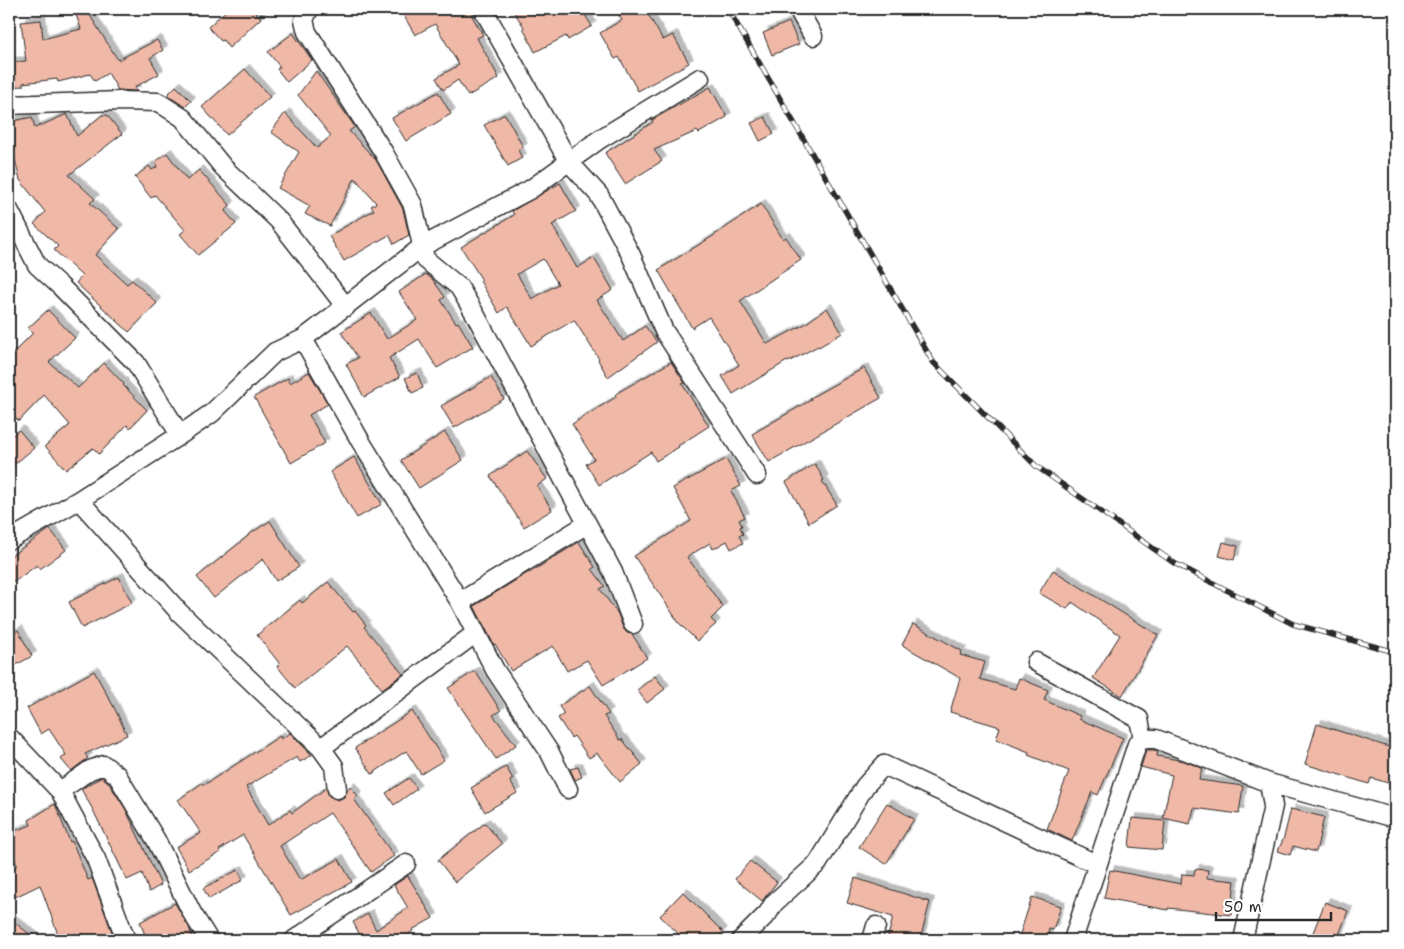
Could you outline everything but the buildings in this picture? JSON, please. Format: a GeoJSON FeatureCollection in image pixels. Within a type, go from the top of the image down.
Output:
{"type":"FeatureCollection","features":[{"type":"Feature","properties":{"kind":"street"},"geometry":{"type":"LineString","coordinates":[[309,9],[304,20],[307,32],[384,153],[413,205],[426,259],[459,287],[463,294],[613,572],[633,624]]}},
{"type":"Feature","properties":{"kind":"street"},"geometry":{"type":"LineString","coordinates":[[483,9],[569,162],[599,195],[632,255],[664,332],[757,475]]}},
{"type":"Feature","properties":{"kind":"street"},"geometry":{"type":"LineString","coordinates":[[798,9],[813,36]]}},
{"type":"Feature","properties":{"kind":"street"},"geometry":{"type":"LineString","coordinates":[[9,540],[79,500],[212,413],[275,352],[303,339],[423,246],[532,189],[600,140],[700,78]]}},
{"type":"Feature","properties":{"kind":"street"},"geometry":{"type":"LineString","coordinates":[[9,105],[119,101],[158,102],[183,118],[223,166],[279,221],[346,307]]}},
{"type":"Feature","properties":{"kind":"street"},"geometry":{"type":"LineString","coordinates":[[9,210],[37,265],[136,363],[180,435]]}},
{"type":"Feature","properties":{"kind":"street"},"geometry":{"type":"LineString","coordinates":[[303,339],[361,442],[460,602],[494,670],[550,753],[568,789]]}},
{"type":"Feature","properties":{"kind":"street"},"geometry":{"type":"LineString","coordinates":[[79,500],[179,612],[321,748],[334,766],[337,789]]}},
{"type":"Feature","properties":{"kind":"street"},"geometry":{"type":"LineString","coordinates":[[460,602],[587,524]]}},
{"type":"Feature","properties":{"kind":"street"},"geometry":{"type":"LineString","coordinates":[[321,748],[476,633]]}},
{"type":"Feature","properties":{"kind":"street"},"geometry":{"type":"LineString","coordinates":[[1036,662],[1139,719],[1143,738]]}},
{"type":"Feature","properties":{"kind":"street"},"geometry":{"type":"LineString","coordinates":[[1073,940],[1136,744],[1143,738],[1156,739],[1269,783],[1395,818]]}},
{"type":"Feature","properties":{"kind":"street"},"geometry":{"type":"LineString","coordinates":[[9,739],[60,791],[96,858],[126,940]]}},
{"type":"Feature","properties":{"kind":"street"},"geometry":{"type":"LineString","coordinates":[[741,940],[768,914],[774,903],[818,863],[865,786],[884,765],[1096,864]]}},
{"type":"Feature","properties":{"kind":"street"},"geometry":{"type":"LineString","coordinates":[[60,791],[90,770],[104,766],[117,775],[156,840],[192,913],[209,940]]}},
{"type":"Feature","properties":{"kind":"street"},"geometry":{"type":"LineString","coordinates":[[1243,940],[1273,806],[1269,783]]}},
{"type":"Feature","properties":{"kind":"street"},"geometry":{"type":"LineString","coordinates":[[294,940],[406,864]]}},
{"type":"Feature","properties":{"kind":"railway"},"geometry":{"type":"LineString","coordinates":[[728,9],[933,362],[1036,466],[1174,563],[1293,624],[1395,652]]}}]}
